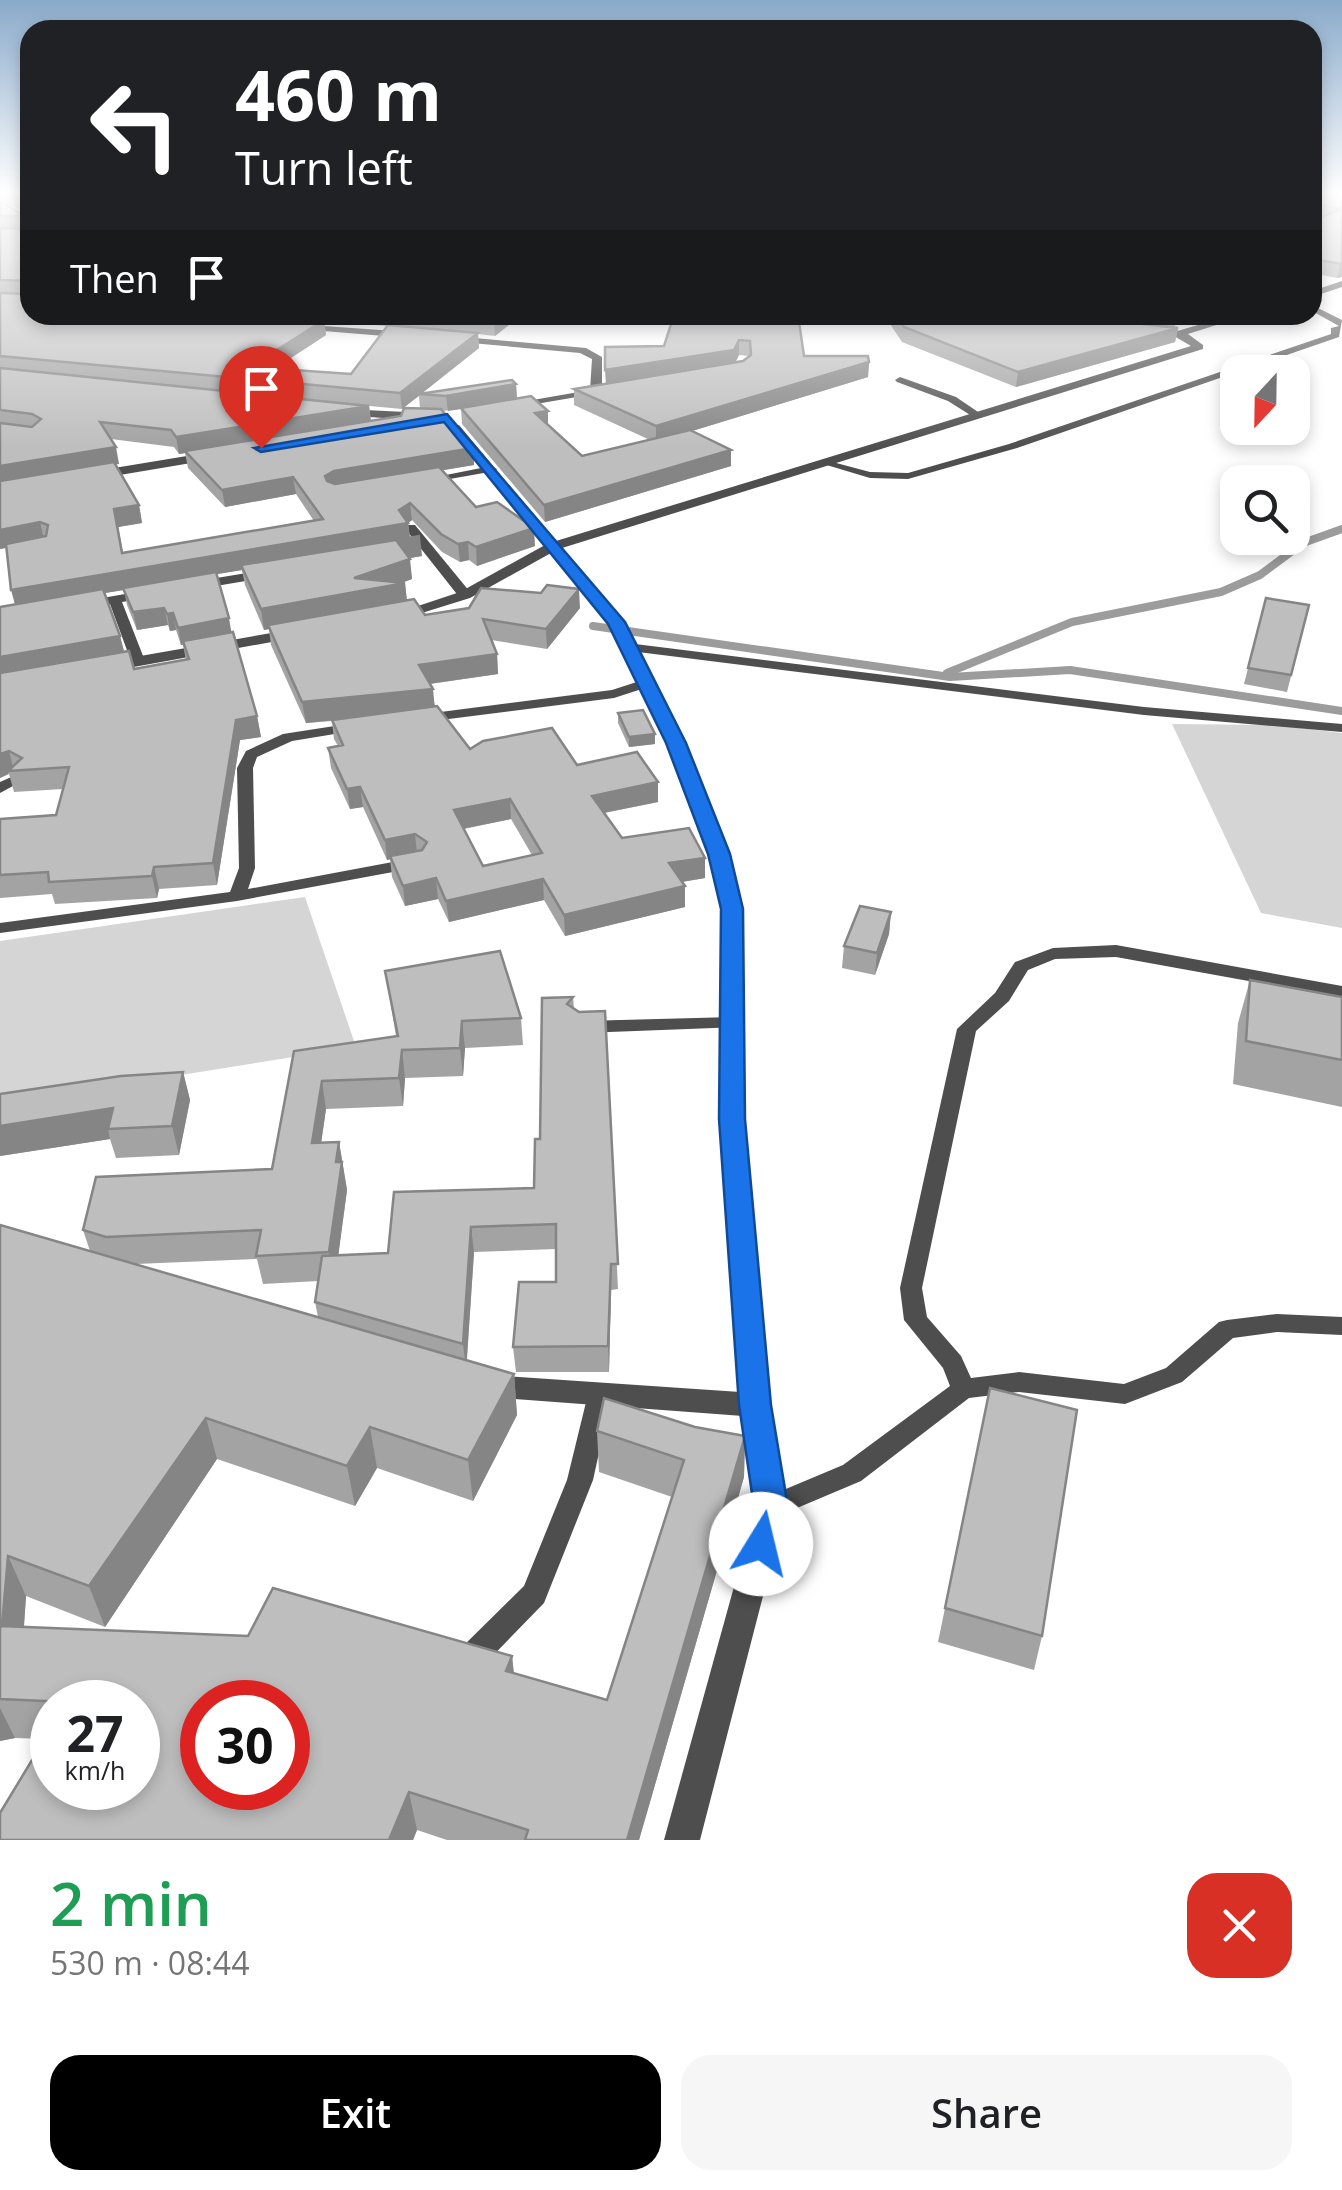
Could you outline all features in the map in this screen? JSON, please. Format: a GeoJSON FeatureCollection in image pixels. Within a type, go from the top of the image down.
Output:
{"type":"FeatureCollection","features":[{"type":"Feature","properties":{"kind":"street"},"geometry":{"type":"LineString","coordinates":[[293,325],[428,337]]}},
{"type":"Feature","properties":{"kind":"street"},"geometry":{"type":"LineString","coordinates":[[1160,332],[1181,334],[1210,325]]}},
{"type":"Feature","properties":{"kind":"street"},"geometry":{"type":"LineString","coordinates":[[374,620],[440,606],[465,596],[556,545],[1199,347],[1181,334]]}},
{"type":"Feature","properties":{"kind":"street"},"geometry":{"type":"LineString","coordinates":[[447,338],[582,350],[597,357],[596,392]]}},
{"type":"Feature","properties":{"kind":"street"},"geometry":{"type":"LineString","coordinates":[[503,408],[614,390]]}},
{"type":"Feature","properties":{"kind":"street"},"geometry":{"type":"LineString","coordinates":[[324,410],[447,418],[556,545],[622,635],[676,743],[719,854],[732,909],[732,1119],[755,1405],[771,1507],[682,1840]]}},
{"type":"Feature","properties":{"kind":"street"},"geometry":{"type":"LineString","coordinates":[[369,430],[466,415]]}},
{"type":"Feature","properties":{"kind":"street"},"geometry":{"type":"LineString","coordinates":[[78,478],[233,453]]}},
{"type":"Feature","properties":{"kind":"street"},"geometry":{"type":"LineString","coordinates":[[86,671],[315,630]]}},
{"type":"Feature","properties":{"kind":"street"},"geometry":{"type":"LineString","coordinates":[[470,1384],[755,1405]]}},
{"type":"Feature","properties":{"kind":"lane"},"geometry":{"type":"LineString","coordinates":[[825,463],[870,475],[908,476],[1013,446],[1142,398],[1286,354],[1336,335],[1334,330],[1342,326]]}},
{"type":"Feature","properties":{"kind":"lane"},"geometry":{"type":"LineString","coordinates":[[900,380],[952,398],[979,416]]}},
{"type":"Feature","properties":{"kind":"lane"},"geometry":{"type":"LineString","coordinates":[[414,482],[491,469]]}},
{"type":"Feature","properties":{"kind":"lane"},"geometry":{"type":"LineString","coordinates":[[411,528],[465,596]]}},
{"type":"Feature","properties":{"kind":"lane"},"geometry":{"type":"LineString","coordinates":[[406,549],[424,546]]}},
{"type":"Feature","properties":{"kind":"lane"},"geometry":{"type":"LineString","coordinates":[[189,587],[281,571]]}},
{"type":"Feature","properties":{"kind":"lane"},"geometry":{"type":"LineString","coordinates":[[76,606],[170,590]]}},
{"type":"Feature","properties":{"kind":"lane"},"geometry":{"type":"LineString","coordinates":[[115,600],[138,661]]}},
{"type":"Feature","properties":{"kind":"lane"},"geometry":{"type":"LineString","coordinates":[[622,635],[1144,711],[1342,728]]}},
{"type":"Feature","properties":{"kind":"lane"},"geometry":{"type":"LineString","coordinates":[[406,720],[450,723],[614,694],[646,683]]}},
{"type":"Feature","properties":{"kind":"lane"},"geometry":{"type":"LineString","coordinates":[[238,896],[247,868],[245,768],[251,754],[288,737],[368,726]]}},
{"type":"Feature","properties":{"kind":"lane"},"geometry":{"type":"LineString","coordinates":[[0,788],[16,780]]}},
{"type":"Feature","properties":{"kind":"lane"},"geometry":{"type":"LineString","coordinates":[[0,928],[238,896],[418,863]]}},
{"type":"Feature","properties":{"kind":"lane"},"geometry":{"type":"LineString","coordinates":[[963,1389],[953,1363],[916,1320],[910,1288],[968,1030],[1002,997],[1021,966],[1053,954],[1116,951],[1342,992]]}},
{"type":"Feature","properties":{"kind":"lane"},"geometry":{"type":"LineString","coordinates":[[582,1027],[733,1023]]}},
{"type":"Feature","properties":{"kind":"lane"},"geometry":{"type":"LineString","coordinates":[[771,1507],[852,1473],[963,1389],[1019,1382],[1125,1394],[1174,1376],[1228,1330],[1277,1323],[1342,1326]]}},
{"type":"Feature","properties":{"kind":"lane"},"geometry":{"type":"LineString","coordinates":[[463,1666],[534,1594],[580,1480],[600,1394]]}},
{"type":"Feature","properties":{"kind":"shaded area"},"geometry":{"type":"Polygon","coordinates":[[[1172,724],[1274,725],[1342,733],[1342,928],[1261,913],[1172,724]]]}},
{"type":"Feature","properties":{"kind":"shaded area"},"geometry":{"type":"Polygon","coordinates":[[[305,897],[356,1047],[0,1104],[0,941],[305,897]]]}},
{"type":"Feature","properties":{"kind":"building"},"geometry":{"type":"Polygon","coordinates":[[[0,277],[20,277],[20,281],[0,280],[0,277]]]}},
{"type":"Feature","properties":{"kind":"building"},"geometry":{"type":"Polygon","coordinates":[[[0,293],[20,294],[20,325],[316,325],[250,367],[351,374],[388,325],[478,333],[400,393],[0,356],[0,293]]]}},
{"type":"Feature","properties":{"kind":"building"},"geometry":{"type":"Polygon","coordinates":[[[671,325],[799,325],[804,356],[868,356],[869,362],[656,426],[574,389],[743,361],[751,355],[750,341],[739,340],[734,350],[605,370],[605,347],[664,346],[671,325]]]}},
{"type":"Feature","properties":{"kind":"building"},"geometry":{"type":"Polygon","coordinates":[[[1151,325],[1178,328],[1018,372],[904,327],[1151,325]]]}},
{"type":"Feature","properties":{"kind":"building"},"geometry":{"type":"Polygon","coordinates":[[[0,368],[369,406],[176,437],[171,430],[100,422],[116,447],[0,466],[0,423],[32,427],[41,419],[0,410],[0,368]]]}},
{"type":"Feature","properties":{"kind":"building"},"geometry":{"type":"Polygon","coordinates":[[[512,380],[516,384],[446,396],[419,394],[512,380]]]}},
{"type":"Feature","properties":{"kind":"building"},"geometry":{"type":"Polygon","coordinates":[[[531,396],[548,411],[535,413],[582,456],[690,430],[731,450],[544,505],[461,408],[531,396]]]}},
{"type":"Feature","properties":{"kind":"building"},"geometry":{"type":"Polygon","coordinates":[[[404,408],[441,409],[473,448],[334,471],[325,476],[327,481],[335,484],[439,467],[476,507],[497,502],[534,528],[476,547],[468,542],[458,544],[441,534],[410,503],[399,510],[408,523],[11,590],[6,544],[46,536],[48,525],[40,522],[0,530],[0,481],[114,462],[139,505],[114,509],[122,553],[323,519],[293,477],[222,490],[185,451],[401,416],[404,408]]]}},
{"type":"Feature","properties":{"kind":"building"},"geometry":{"type":"Polygon","coordinates":[[[420,536],[396,540],[410,559],[354,578],[405,583],[261,609],[241,565],[420,536]]]}},
{"type":"Feature","properties":{"kind":"building"},"geometry":{"type":"Polygon","coordinates":[[[216,572],[229,618],[178,628],[173,613],[167,614],[164,608],[133,612],[123,588],[216,572]]]}},
{"type":"Feature","properties":{"kind":"building"},"geometry":{"type":"Polygon","coordinates":[[[547,585],[579,589],[546,629],[483,619],[497,654],[419,665],[433,689],[302,702],[268,625],[414,599],[425,615],[469,608],[481,588],[541,593],[547,585]]]}},
{"type":"Feature","properties":{"kind":"building"},"geometry":{"type":"Polygon","coordinates":[[[103,589],[120,636],[0,657],[0,607],[103,589]]]}},
{"type":"Feature","properties":{"kind":"building"},"geometry":{"type":"Polygon","coordinates":[[[1266,598],[1309,605],[1291,675],[1248,668],[1266,598]]]}},
{"type":"Feature","properties":{"kind":"building"},"geometry":{"type":"Polygon","coordinates":[[[233,632],[257,716],[236,720],[213,863],[154,867],[152,876],[49,882],[48,872],[0,875],[0,819],[56,815],[69,767],[8,771],[22,758],[9,751],[0,754],[0,673],[129,651],[134,669],[189,659],[183,641],[233,632]]]}},
{"type":"Feature","properties":{"kind":"building"},"geometry":{"type":"Polygon","coordinates":[[[437,706],[470,749],[483,741],[552,728],[577,765],[637,752],[658,782],[592,796],[622,838],[689,828],[705,858],[669,863],[685,886],[564,915],[543,879],[446,901],[436,878],[403,886],[390,856],[422,850],[427,842],[415,834],[385,840],[360,787],[347,789],[328,748],[343,745],[332,720],[437,706]],[[510,799],[454,810],[483,866],[542,853],[510,799]]]}},
{"type":"Feature","properties":{"kind":"building"},"geometry":{"type":"Polygon","coordinates":[[[643,710],[655,734],[629,737],[618,713],[643,710]]]}},
{"type":"Feature","properties":{"kind":"building"},"geometry":{"type":"Polygon","coordinates":[[[860,906],[891,912],[877,953],[844,946],[860,906]]]}},
{"type":"Feature","properties":{"kind":"building"},"geometry":{"type":"Polygon","coordinates":[[[500,951],[521,1018],[462,1021],[460,1048],[402,1050],[399,1078],[322,1081],[312,1143],[339,1142],[336,1162],[342,1162],[329,1252],[256,1256],[261,1230],[106,1237],[83,1230],[96,1177],[272,1169],[294,1051],[398,1036],[385,971],[500,951]]]}},
{"type":"Feature","properties":{"kind":"building"},"geometry":{"type":"Polygon","coordinates":[[[1250,980],[1342,997],[1342,1060],[1246,1041],[1250,980]]]}},
{"type":"Feature","properties":{"kind":"building"},"geometry":{"type":"Polygon","coordinates":[[[573,997],[567,1004],[579,1012],[605,1011],[618,1264],[611,1264],[608,1346],[513,1347],[519,1282],[556,1282],[556,1224],[471,1227],[463,1344],[315,1302],[322,1256],[388,1253],[394,1192],[534,1188],[535,1139],[540,1139],[542,998],[573,997]]]}},
{"type":"Feature","properties":{"kind":"building"},"geometry":{"type":"Polygon","coordinates":[[[183,1072],[172,1126],[108,1129],[113,1108],[0,1126],[0,1094],[121,1076],[183,1072]]]}},
{"type":"Feature","properties":{"kind":"building"},"geometry":{"type":"Polygon","coordinates":[[[0,1225],[514,1374],[468,1460],[370,1427],[347,1466],[206,1418],[89,1586],[8,1556],[2,1626],[248,1636],[273,1588],[512,1656],[506,1671],[607,1700],[684,1460],[597,1431],[604,1398],[695,1427],[745,1436],[627,1840],[525,1840],[528,1830],[409,1792],[389,1840],[0,1840],[0,1813],[30,1763],[30,1810],[160,1810],[160,1680],[30,1680],[30,1700],[0,1699],[0,1225]]]}},
{"type":"Feature","properties":{"kind":"building"},"geometry":{"type":"Polygon","coordinates":[[[990,1388],[1077,1410],[1042,1636],[945,1608],[990,1388]]]}},
{"type":"Feature","properties":{"kind":"waterway"},"geometry":{"type":"LineString","coordinates":[[947,673],[1072,622],[1221,592],[1260,575],[1303,543],[1342,529]]}},
{"type":"Feature","properties":{"kind":"waterway"},"geometry":{"type":"LineString","coordinates":[[593,626],[950,677],[1070,670],[1342,711]]}},
{"type":"Feature","properties":{"kind":"route"},"geometry":{"type":"LineString","coordinates":[[261,448],[447,418],[616,622],[676,743],[719,854],[732,909],[732,1119],[755,1405],[771,1507],[761,1544]]}}]}
